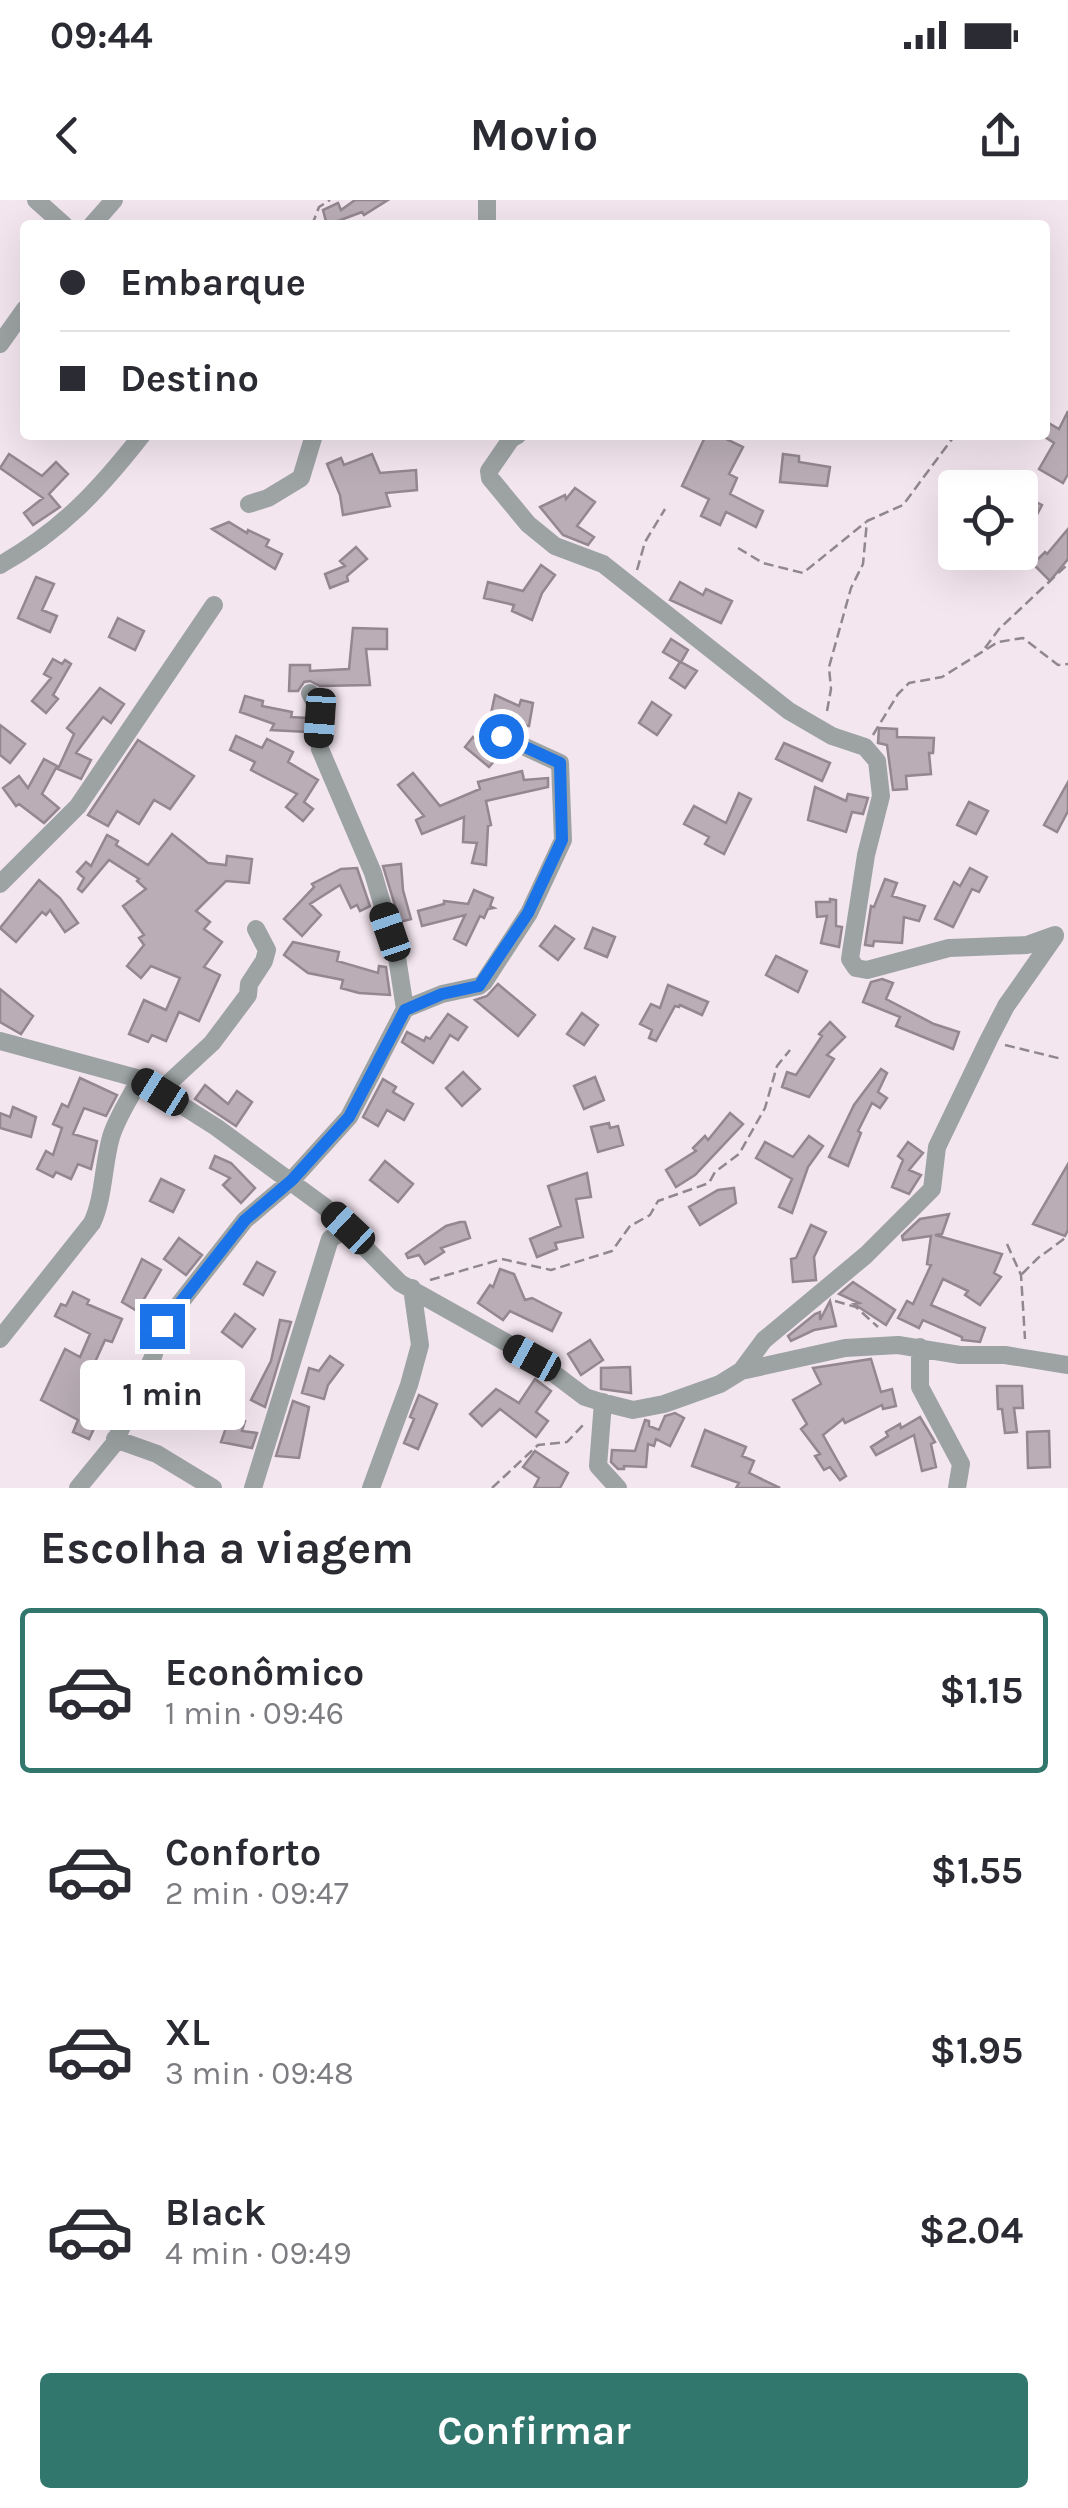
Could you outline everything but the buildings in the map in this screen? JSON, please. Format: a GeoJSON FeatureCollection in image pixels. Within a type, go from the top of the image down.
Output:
{"type":"FeatureCollection","features":[{"type":"Feature","properties":{"kind":"street"},"geometry":{"type":"LineString","coordinates":[[36,200],[58,220]]}},
{"type":"Feature","properties":{"kind":"street"},"geometry":{"type":"LineString","coordinates":[[96,220],[114,200]]}},
{"type":"Feature","properties":{"kind":"street"},"geometry":{"type":"LineString","coordinates":[[0,344],[20,316]]}},
{"type":"Feature","properties":{"kind":"street"},"geometry":{"type":"LineString","coordinates":[[0,565],[83,506],[138,440]]}},
{"type":"Feature","properties":{"kind":"street"},"geometry":{"type":"LineString","coordinates":[[248,504],[268,498],[301,478],[312,440]]}},
{"type":"Feature","properties":{"kind":"street"},"geometry":{"type":"LineString","coordinates":[[513,440],[488,471],[528,524],[555,546],[603,564],[788,711],[865,747],[878,762],[881,796],[866,855],[850,959],[856,968],[866,970],[949,948],[1028,945],[1063,936]]}},
{"type":"Feature","properties":{"kind":"street"},"geometry":{"type":"LineString","coordinates":[[0,884],[78,806],[214,604]]}},
{"type":"Feature","properties":{"kind":"street"},"geometry":{"type":"LineString","coordinates":[[78,1488],[115,1440],[153,1357],[162,1326],[245,1220],[292,1180],[349,1117],[405,1010],[396,952],[373,873],[320,749],[319,711],[310,693]]}},
{"type":"Feature","properties":{"kind":"street"},"geometry":{"type":"LineString","coordinates":[[405,1010],[484,982],[528,913],[562,840],[560,763],[501,736]]}},
{"type":"Feature","properties":{"kind":"street"},"geometry":{"type":"LineString","coordinates":[[160,1092],[212,1043],[248,995],[249,984],[264,961],[266,950],[256,930]]}},
{"type":"Feature","properties":{"kind":"street"},"geometry":{"type":"LineString","coordinates":[[742,1371],[764,1340],[866,1255],[932,1190],[937,1147],[1006,1006],[1063,936]]}},
{"type":"Feature","properties":{"kind":"street"},"geometry":{"type":"LineString","coordinates":[[0,1041],[140,1079],[292,1180],[348,1228],[395,1279],[532,1358],[585,1397],[634,1410],[720,1384],[742,1371],[845,1348],[898,1345],[960,1356],[1005,1355],[1068,1365]]}},
{"type":"Feature","properties":{"kind":"street"},"geometry":{"type":"LineString","coordinates":[[0,1339],[92,1223],[99,1208],[100,1184],[112,1132],[140,1079]]}},
{"type":"Feature","properties":{"kind":"street"},"geometry":{"type":"LineString","coordinates":[[253,1488],[330,1239],[348,1228]]}},
{"type":"Feature","properties":{"kind":"street"},"geometry":{"type":"LineString","coordinates":[[370,1488],[420,1345],[412,1288]]}},
{"type":"Feature","properties":{"kind":"street"},"geometry":{"type":"LineString","coordinates":[[920,1347],[920,1387],[962,1464],[957,1488]]}},
{"type":"Feature","properties":{"kind":"street"},"geometry":{"type":"LineString","coordinates":[[602,1402],[598,1466],[618,1488]]}},
{"type":"Feature","properties":{"kind":"street"},"geometry":{"type":"LineString","coordinates":[[115,1440],[157,1454],[213,1488]]}},
{"type":"Feature","properties":{"kind":"path"},"geometry":{"type":"LineString","coordinates":[[314,220],[319,207],[330,200]]}},
{"type":"Feature","properties":{"kind":"path"},"geometry":{"type":"LineString","coordinates":[[738,548],[763,563],[804,574],[867,521],[903,505],[951,440]]}},
{"type":"Feature","properties":{"kind":"path"},"geometry":{"type":"LineString","coordinates":[[631,585],[645,542],[666,509]]}},
{"type":"Feature","properties":{"kind":"path"},"geometry":{"type":"LineString","coordinates":[[824,731],[831,689],[829,666],[851,588],[863,564],[867,521]]}},
{"type":"Feature","properties":{"kind":"path"},"geometry":{"type":"LineString","coordinates":[[865,747],[909,683],[942,678],[969,662],[1068,564]]}},
{"type":"Feature","properties":{"kind":"path"},"geometry":{"type":"LineString","coordinates":[[984,649],[1011,638],[1023,638],[1058,665],[1068,664]]}},
{"type":"Feature","properties":{"kind":"path"},"geometry":{"type":"LineString","coordinates":[[989,1039],[1062,1059]]}},
{"type":"Feature","properties":{"kind":"path"},"geometry":{"type":"LineString","coordinates":[[412,1288],[502,1259],[551,1270],[612,1251],[630,1226],[650,1215],[658,1202],[708,1183],[715,1172],[739,1154],[765,1108],[777,1066],[790,1050]]}},
{"type":"Feature","properties":{"kind":"path"},"geometry":{"type":"LineString","coordinates":[[1021,1275],[1068,1236]]}},
{"type":"Feature","properties":{"kind":"path"},"geometry":{"type":"LineString","coordinates":[[1005,1355],[1025,1341],[1021,1275],[1007,1244]]}},
{"type":"Feature","properties":{"kind":"path"},"geometry":{"type":"LineString","coordinates":[[825,1286],[835,1300],[856,1307],[898,1345]]}},
{"type":"Feature","properties":{"kind":"path"},"geometry":{"type":"LineString","coordinates":[[492,1488],[538,1445],[567,1442],[602,1402]]}},
{"type":"Feature","properties":{"kind":"route"},"geometry":{"type":"LineString","coordinates":[[162,1326],[245,1220],[292,1180],[349,1117],[405,1010],[442,994],[479,986],[524,922],[564,833],[560,763],[501,736]]}}]}
